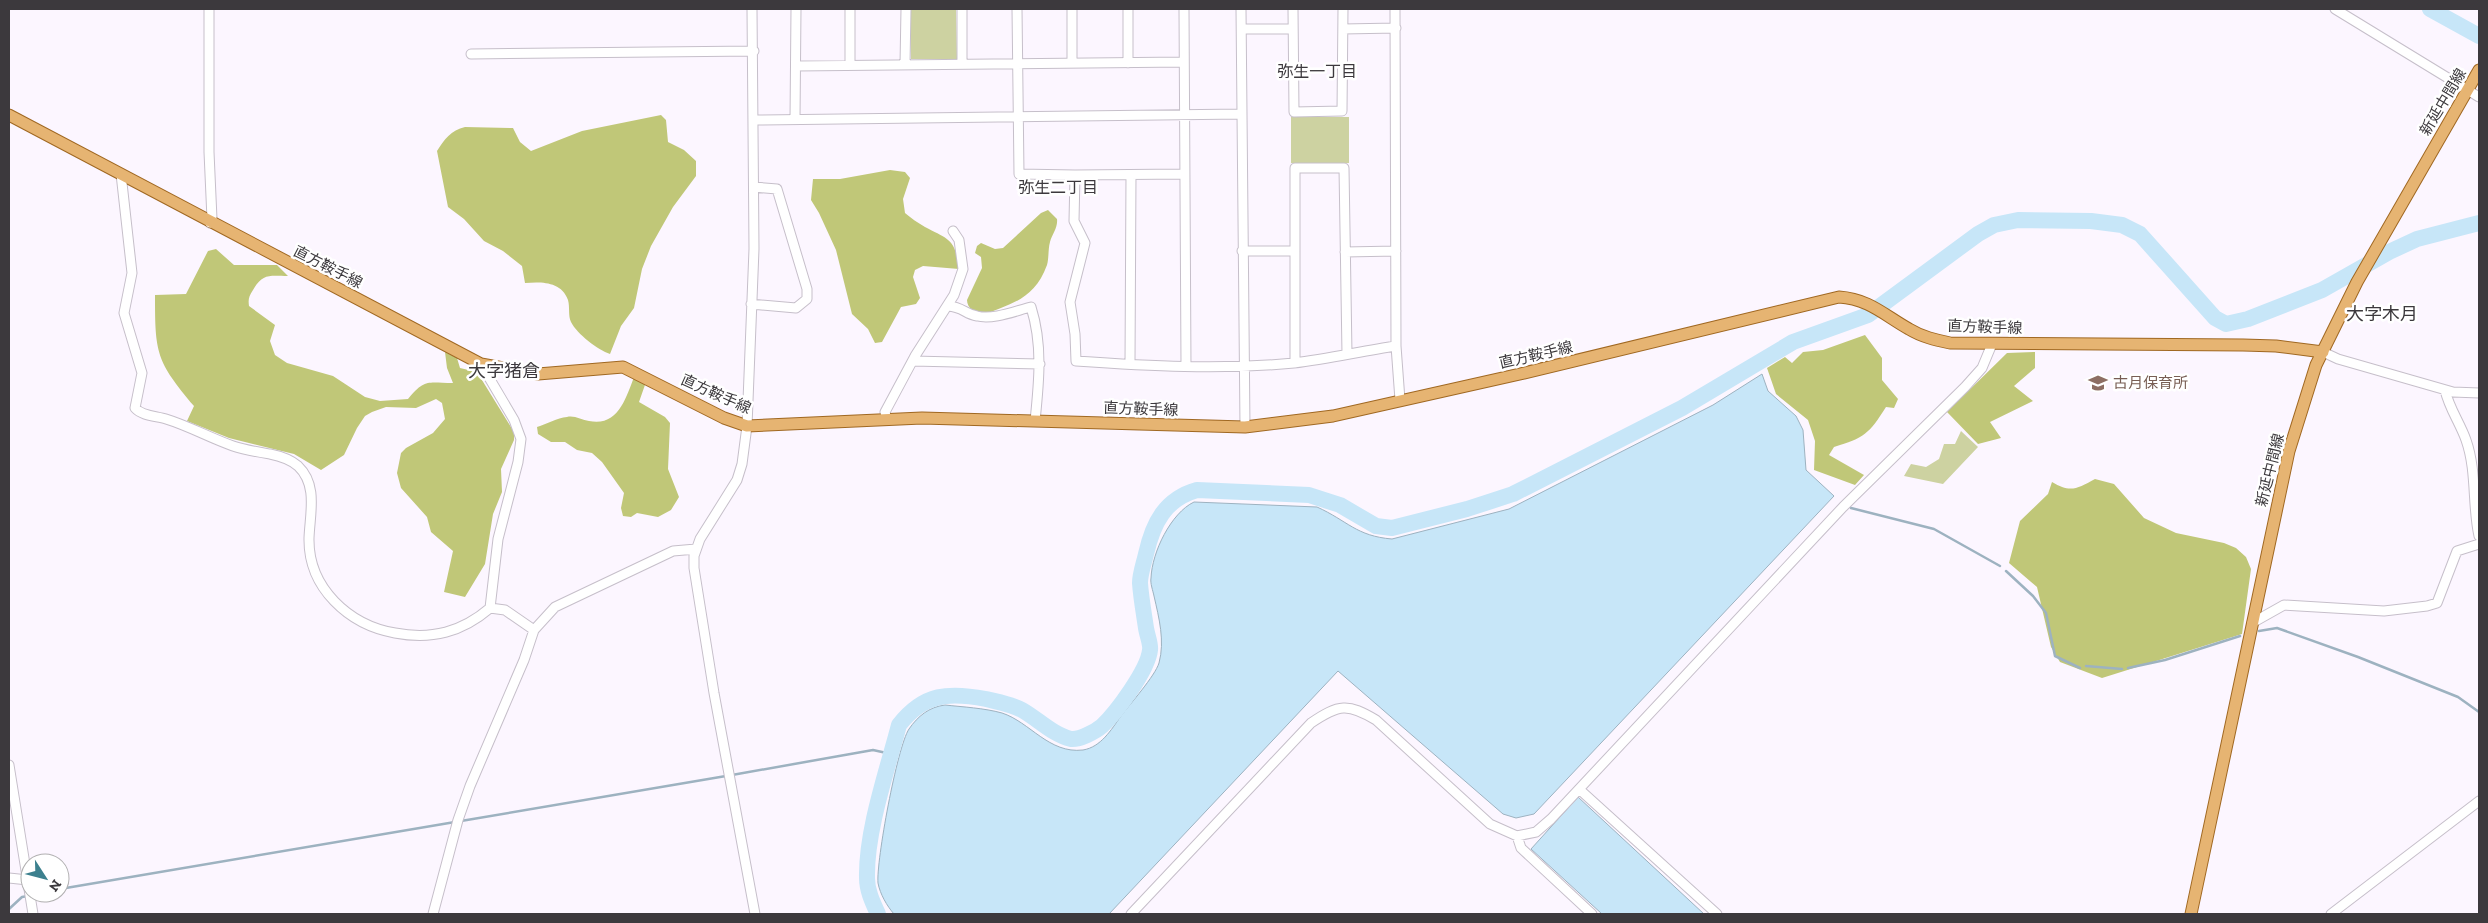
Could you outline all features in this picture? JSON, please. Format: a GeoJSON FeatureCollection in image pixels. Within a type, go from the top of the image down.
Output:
{"type":"FeatureCollection","features":[{"type":"Feature","properties":{"kind":"main road","name":"新延中間線"},"geometry":{"type":"LineString","coordinates":[[2191,914],[2289,451],[2323,352],[2357,282],[2479,70]]}},
{"type":"Feature","properties":{"kind":"main road","name":"直方鞍手線"},"geometry":{"type":"LineString","coordinates":[[9,115],[210,223],[481,364],[538,374],[623,367],[724,418],[747,426],[922,418],[1245,427],[1332,416],[1520,374],[1839,297],[1852,298],[1869,303],[1889,317],[1927,338],[1950,343],[2243,345],[2276,346],[2323,352]]}},
{"type":"Feature","properties":{"kind":"street"},"geometry":{"type":"LineString","coordinates":[[209,9],[209,152],[212,218],[210,223]]}},
{"type":"Feature","properties":{"kind":"street"},"geometry":{"type":"LineString","coordinates":[[752,9],[754,52],[754,186],[747,426],[742,464],[737,480],[700,539],[696,548],[694,568],[755,914]]}},
{"type":"Feature","properties":{"kind":"street"},"geometry":{"type":"LineString","coordinates":[[796,9],[796,120]]}},
{"type":"Feature","properties":{"kind":"street"},"geometry":{"type":"LineString","coordinates":[[850,9],[850,65]]}},
{"type":"Feature","properties":{"kind":"street"},"geometry":{"type":"LineString","coordinates":[[905,64],[906,9]]}},
{"type":"Feature","properties":{"kind":"street"},"geometry":{"type":"LineString","coordinates":[[962,9],[962,64]]}},
{"type":"Feature","properties":{"kind":"street"},"geometry":{"type":"LineString","coordinates":[[1017,9],[1019,174],[1184,174]]}},
{"type":"Feature","properties":{"kind":"street"},"geometry":{"type":"LineString","coordinates":[[1072,9],[1072,63]]}},
{"type":"Feature","properties":{"kind":"street"},"geometry":{"type":"LineString","coordinates":[[1128,9],[1128,63]]}},
{"type":"Feature","properties":{"kind":"street"},"geometry":{"type":"LineString","coordinates":[[1184,9],[1186,365]]}},
{"type":"Feature","properties":{"kind":"street"},"geometry":{"type":"LineString","coordinates":[[1241,9],[1245,427]]}},
{"type":"Feature","properties":{"kind":"street"},"geometry":{"type":"LineString","coordinates":[[1293,9],[1294,112],[1342,111],[1344,9]]}},
{"type":"Feature","properties":{"kind":"street"},"geometry":{"type":"LineString","coordinates":[[1395,9],[1396,346],[1400,400]]}},
{"type":"Feature","properties":{"kind":"street"},"geometry":{"type":"LineString","coordinates":[[2335,9],[2469,88],[2479,97]]}},
{"type":"Feature","properties":{"kind":"street"},"geometry":{"type":"LineString","coordinates":[[1343,29],[1396,28]]}},
{"type":"Feature","properties":{"kind":"street"},"geometry":{"type":"LineString","coordinates":[[1242,29],[1293,29]]}},
{"type":"Feature","properties":{"kind":"street"},"geometry":{"type":"LineString","coordinates":[[471,54],[754,52]]}},
{"type":"Feature","properties":{"kind":"street"},"geometry":{"type":"LineString","coordinates":[[796,66],[1184,62]]}},
{"type":"Feature","properties":{"kind":"street"},"geometry":{"type":"LineString","coordinates":[[754,120],[1242,114]]}},
{"type":"Feature","properties":{"kind":"street"},"geometry":{"type":"LineString","coordinates":[[9,120],[24,124]]}},
{"type":"Feature","properties":{"kind":"street"},"geometry":{"type":"LineString","coordinates":[[1295,362],[1295,168],[1344,168],[1347,354]]}},
{"type":"Feature","properties":{"kind":"street"},"geometry":{"type":"LineString","coordinates":[[121,174],[132,273],[130,291],[124,313],[142,373],[135,408],[145,414],[167,419],[234,446],[284,457],[297,465],[307,477],[311,490],[310,556],[326,592],[346,614],[380,631],[414,637],[441,635],[460,628],[490,608],[504,610],[534,630]]}},
{"type":"Feature","properties":{"kind":"street"},"geometry":{"type":"LineString","coordinates":[[1075,175],[1074,221],[1085,243],[1070,302],[1075,334],[1076,361],[1244,366],[1295,362],[1396,346]]}},
{"type":"Feature","properties":{"kind":"street"},"geometry":{"type":"LineString","coordinates":[[1130,364],[1131,175]]}},
{"type":"Feature","properties":{"kind":"street"},"geometry":{"type":"LineString","coordinates":[[751,304],[796,308],[806,299],[808,290],[777,190],[754,186]]}},
{"type":"Feature","properties":{"kind":"street"},"geometry":{"type":"LineString","coordinates":[[887,420],[885,412],[912,361],[954,295],[963,269],[959,240],[953,231]]}},
{"type":"Feature","properties":{"kind":"street"},"geometry":{"type":"LineString","coordinates":[[1242,251],[1295,251]]}},
{"type":"Feature","properties":{"kind":"street"},"geometry":{"type":"LineString","coordinates":[[1346,252],[1396,251]]}},
{"type":"Feature","properties":{"kind":"street"},"geometry":{"type":"LineString","coordinates":[[948,306],[960,307],[974,316],[985,317],[1031,307],[1037,325],[1040,364],[1035,421]]}},
{"type":"Feature","properties":{"kind":"street"},"geometry":{"type":"LineString","coordinates":[[1132,914],[1312,723],[1327,712],[1344,707],[1357,709],[1376,720],[1490,824],[1517,836],[1536,832],[1551,819],[1843,506],[1965,387],[1982,368],[1992,344]]}},
{"type":"Feature","properties":{"kind":"street"},"geometry":{"type":"LineString","coordinates":[[2323,352],[2338,359],[2445,390],[2479,393]]}},
{"type":"Feature","properties":{"kind":"street"},"geometry":{"type":"LineString","coordinates":[[912,361],[1040,364]]}},
{"type":"Feature","properties":{"kind":"street"},"geometry":{"type":"LineString","coordinates":[[481,364],[514,420],[520,439],[518,462],[498,539],[490,608]]}},
{"type":"Feature","properties":{"kind":"street"},"geometry":{"type":"LineString","coordinates":[[2445,390],[2447,400],[2466,440],[2472,472],[2474,515],[2479,536]]}},
{"type":"Feature","properties":{"kind":"street"},"geometry":{"type":"LineString","coordinates":[[2252,623],[2284,605],[2384,611],[2428,606],[2436,603],[2457,551],[2479,544]]}},
{"type":"Feature","properties":{"kind":"street"},"geometry":{"type":"LineString","coordinates":[[433,914],[458,823],[479,762],[524,660],[534,630],[555,607],[673,551],[696,548]]}},
{"type":"Feature","properties":{"kind":"street"},"geometry":{"type":"LineString","coordinates":[[9,765],[24,853]]}},
{"type":"Feature","properties":{"kind":"street"},"geometry":{"type":"LineString","coordinates":[[1578,789],[1717,914]]}},
{"type":"Feature","properties":{"kind":"street"},"geometry":{"type":"LineString","coordinates":[[2331,914],[2479,801]]}},
{"type":"Feature","properties":{"kind":"street"},"geometry":{"type":"LineString","coordinates":[[1517,836],[1520,848],[1592,914]]}},
{"type":"Feature","properties":{"kind":"green space"},"geometry":{"type":"Polygon","coordinates":[[[910,9],[956,9],[957,59],[911,59],[910,9]]]}},
{"type":"Feature","properties":{"kind":"green space"},"geometry":{"type":"Polygon","coordinates":[[[661,115],[666,120],[668,142],[684,150],[696,161],[696,176],[673,207],[651,246],[642,269],[634,308],[621,326],[610,354],[588,341],[574,327],[570,320],[568,300],[561,289],[544,283],[525,283],[522,266],[503,251],[484,241],[464,219],[448,207],[437,151],[445,139],[452,133],[465,127],[513,128],[520,142],[531,151],[582,131],[661,115]]]}},
{"type":"Feature","properties":{"kind":"green space"},"geometry":{"type":"Polygon","coordinates":[[[1291,117],[1349,117],[1349,163],[1291,163],[1291,117]]]}},
{"type":"Feature","properties":{"kind":"green space"},"geometry":{"type":"Polygon","coordinates":[[[890,170],[905,172],[910,178],[903,199],[905,213],[949,241],[956,251],[959,269],[923,266],[915,270],[913,277],[920,298],[916,304],[901,307],[882,342],[875,343],[868,329],[852,314],[836,250],[811,200],[813,179],[840,179],[890,170]]]}},
{"type":"Feature","properties":{"kind":"green space"},"geometry":{"type":"Polygon","coordinates":[[[1048,210],[1057,219],[1057,225],[1050,242],[1047,265],[1036,286],[1021,299],[1003,307],[981,316],[974,312],[968,305],[967,300],[982,268],[981,257],[975,253],[977,246],[981,243],[995,249],[1003,248],[1041,213],[1048,210]]]}},
{"type":"Feature","properties":{"kind":"green space"},"geometry":{"type":"Polygon","coordinates":[[[216,249],[234,265],[277,265],[288,276],[263,278],[249,298],[249,306],[275,325],[270,341],[275,355],[287,363],[333,376],[365,397],[380,401],[408,399],[419,388],[428,383],[453,383],[447,368],[445,352],[457,358],[460,368],[477,372],[514,432],[514,440],[501,469],[502,492],[493,514],[485,564],[465,597],[444,592],[453,551],[431,532],[427,517],[401,488],[397,473],[401,453],[406,448],[433,433],[445,419],[442,403],[436,399],[416,408],[386,407],[365,416],[344,455],[321,470],[294,454],[229,438],[187,421],[194,406],[172,378],[160,355],[157,344],[155,295],[186,294],[208,251],[216,249]]]}},
{"type":"Feature","properties":{"kind":"green space"},"geometry":{"type":"Polygon","coordinates":[[[1865,335],[1882,358],[1882,380],[1898,399],[1894,408],[1886,407],[1865,434],[1834,447],[1829,455],[1864,475],[1855,485],[1814,470],[1815,441],[1808,420],[1776,394],[1767,368],[1785,357],[1792,363],[1803,352],[1823,350],[1865,335]]]}},
{"type":"Feature","properties":{"kind":"green space"},"geometry":{"type":"Polygon","coordinates":[[[2035,352],[2035,368],[2014,386],[2033,401],[1990,422],[2001,438],[1978,444],[1947,412],[2007,353],[2035,352]]]}},
{"type":"Feature","properties":{"kind":"green space"},"geometry":{"type":"Polygon","coordinates":[[[634,377],[646,382],[639,402],[665,417],[670,423],[668,469],[679,497],[671,510],[658,517],[637,513],[631,517],[623,516],[621,508],[624,493],[602,462],[592,453],[577,450],[565,442],[551,442],[538,434],[537,427],[563,418],[572,417],[599,422],[607,420],[614,415],[624,402],[634,377]]]}},
{"type":"Feature","properties":{"kind":"green space"},"geometry":{"type":"Polygon","coordinates":[[[1961,431],[1978,447],[1943,484],[1904,476],[1911,464],[1926,467],[1939,459],[1944,444],[1955,444],[1961,431]]]}},
{"type":"Feature","properties":{"kind":"green space"},"geometry":{"type":"Polygon","coordinates":[[[2095,479],[2114,484],[2144,518],[2176,533],[2224,543],[2236,548],[2246,557],[2251,569],[2242,634],[2102,678],[2060,662],[2051,647],[2037,587],[2009,563],[2020,521],[2048,494],[2052,482],[2069,489],[2095,479]]]}},
{"type":"Feature","properties":{"kind":"water"},"geometry":{"type":"Polygon","coordinates":[[[1762,374],[1768,391],[1796,416],[1803,430],[1806,470],[1834,496],[1534,814],[1516,818],[1503,814],[1338,671],[1109,914],[894,914],[886,904],[878,883],[880,853],[893,780],[904,740],[912,724],[929,710],[945,705],[1002,713],[1022,723],[1050,742],[1071,750],[1083,750],[1100,742],[1157,669],[1161,655],[1161,638],[1151,582],[1152,568],[1164,534],[1178,515],[1194,502],[1317,507],[1369,535],[1392,539],[1509,509],[1713,405],[1762,374]]]}},
{"type":"Feature","properties":{"kind":"water"},"geometry":{"type":"Polygon","coordinates":[[[1578,797],[1704,914],[1602,914],[1531,849],[1578,797]]]}},
{"type":"Feature","properties":{"kind":"waterway"},"geometry":{"type":"LineString","coordinates":[[2430,9],[2479,36]]}},
{"type":"Feature","properties":{"kind":"waterway"},"geometry":{"type":"LineString","coordinates":[[878,914],[868,888],[870,841],[878,801],[899,725],[908,714],[928,701],[938,697],[960,696],[986,699],[1013,706],[1058,734],[1071,739],[1087,735],[1102,726],[1130,691],[1148,658],[1150,648],[1141,594],[1141,572],[1152,532],[1157,522],[1169,506],[1186,494],[1197,490],[1309,495],[1340,505],[1376,526],[1392,528],[1467,509],[1513,494],[1682,408],[1793,342],[1868,315],[1978,234],[1994,225],[2018,220],[2091,221],[2122,225],[2140,234],[2215,318],[2226,324],[2248,319],[2322,290],[2389,252],[2417,239],[2479,223]]}},
{"type":"Feature","properties":{"kind":"waterway"},"geometry":{"type":"LineString","coordinates":[[1851,508],[1934,529],[2000,566]]}},
{"type":"Feature","properties":{"kind":"waterway"},"geometry":{"type":"LineString","coordinates":[[2006,571],[2033,596],[2046,613],[2055,656],[2080,668]]}},
{"type":"Feature","properties":{"kind":"waterway"},"geometry":{"type":"LineString","coordinates":[[2259,631],[2277,628],[2358,657],[2458,697],[2479,712]]}},
{"type":"Feature","properties":{"kind":"waterway"},"geometry":{"type":"LineString","coordinates":[[2128,668],[2165,660],[2240,636]]}},
{"type":"Feature","properties":{"kind":"waterway"},"geometry":{"type":"LineString","coordinates":[[2086,666],[2122,669]]}},
{"type":"Feature","properties":{"kind":"waterway"},"geometry":{"type":"LineString","coordinates":[[732,775],[873,750],[891,754]]}},
{"type":"Feature","properties":{"kind":"waterway"},"geometry":{"type":"LineString","coordinates":[[461,821],[726,776]]}},
{"type":"Feature","properties":{"kind":"waterway"},"geometry":{"type":"LineString","coordinates":[[70,887],[455,822]]}},
{"type":"Feature","properties":{"kind":"waterway"},"geometry":{"type":"LineString","coordinates":[[9,909],[20,899]]}},
{"type":"Feature","properties":{"kind":"place","name":"古月保育所"},"geometry":{"type":"Point","coordinates":[2098,383]}},
{"type":"Feature","properties":{"kind":"district","name":"弥生一丁目"},"geometry":{"type":"Point","coordinates":[1317,71]}},
{"type":"Feature","properties":{"kind":"district","name":"弥生二丁目"},"geometry":{"type":"Point","coordinates":[1058,187]}},
{"type":"Feature","properties":{"kind":"district","name":"大字木月"},"geometry":{"type":"Point","coordinates":[2382,314]}},
{"type":"Feature","properties":{"kind":"district","name":"大字猪倉"},"geometry":{"type":"Point","coordinates":[504,371]}}]}
